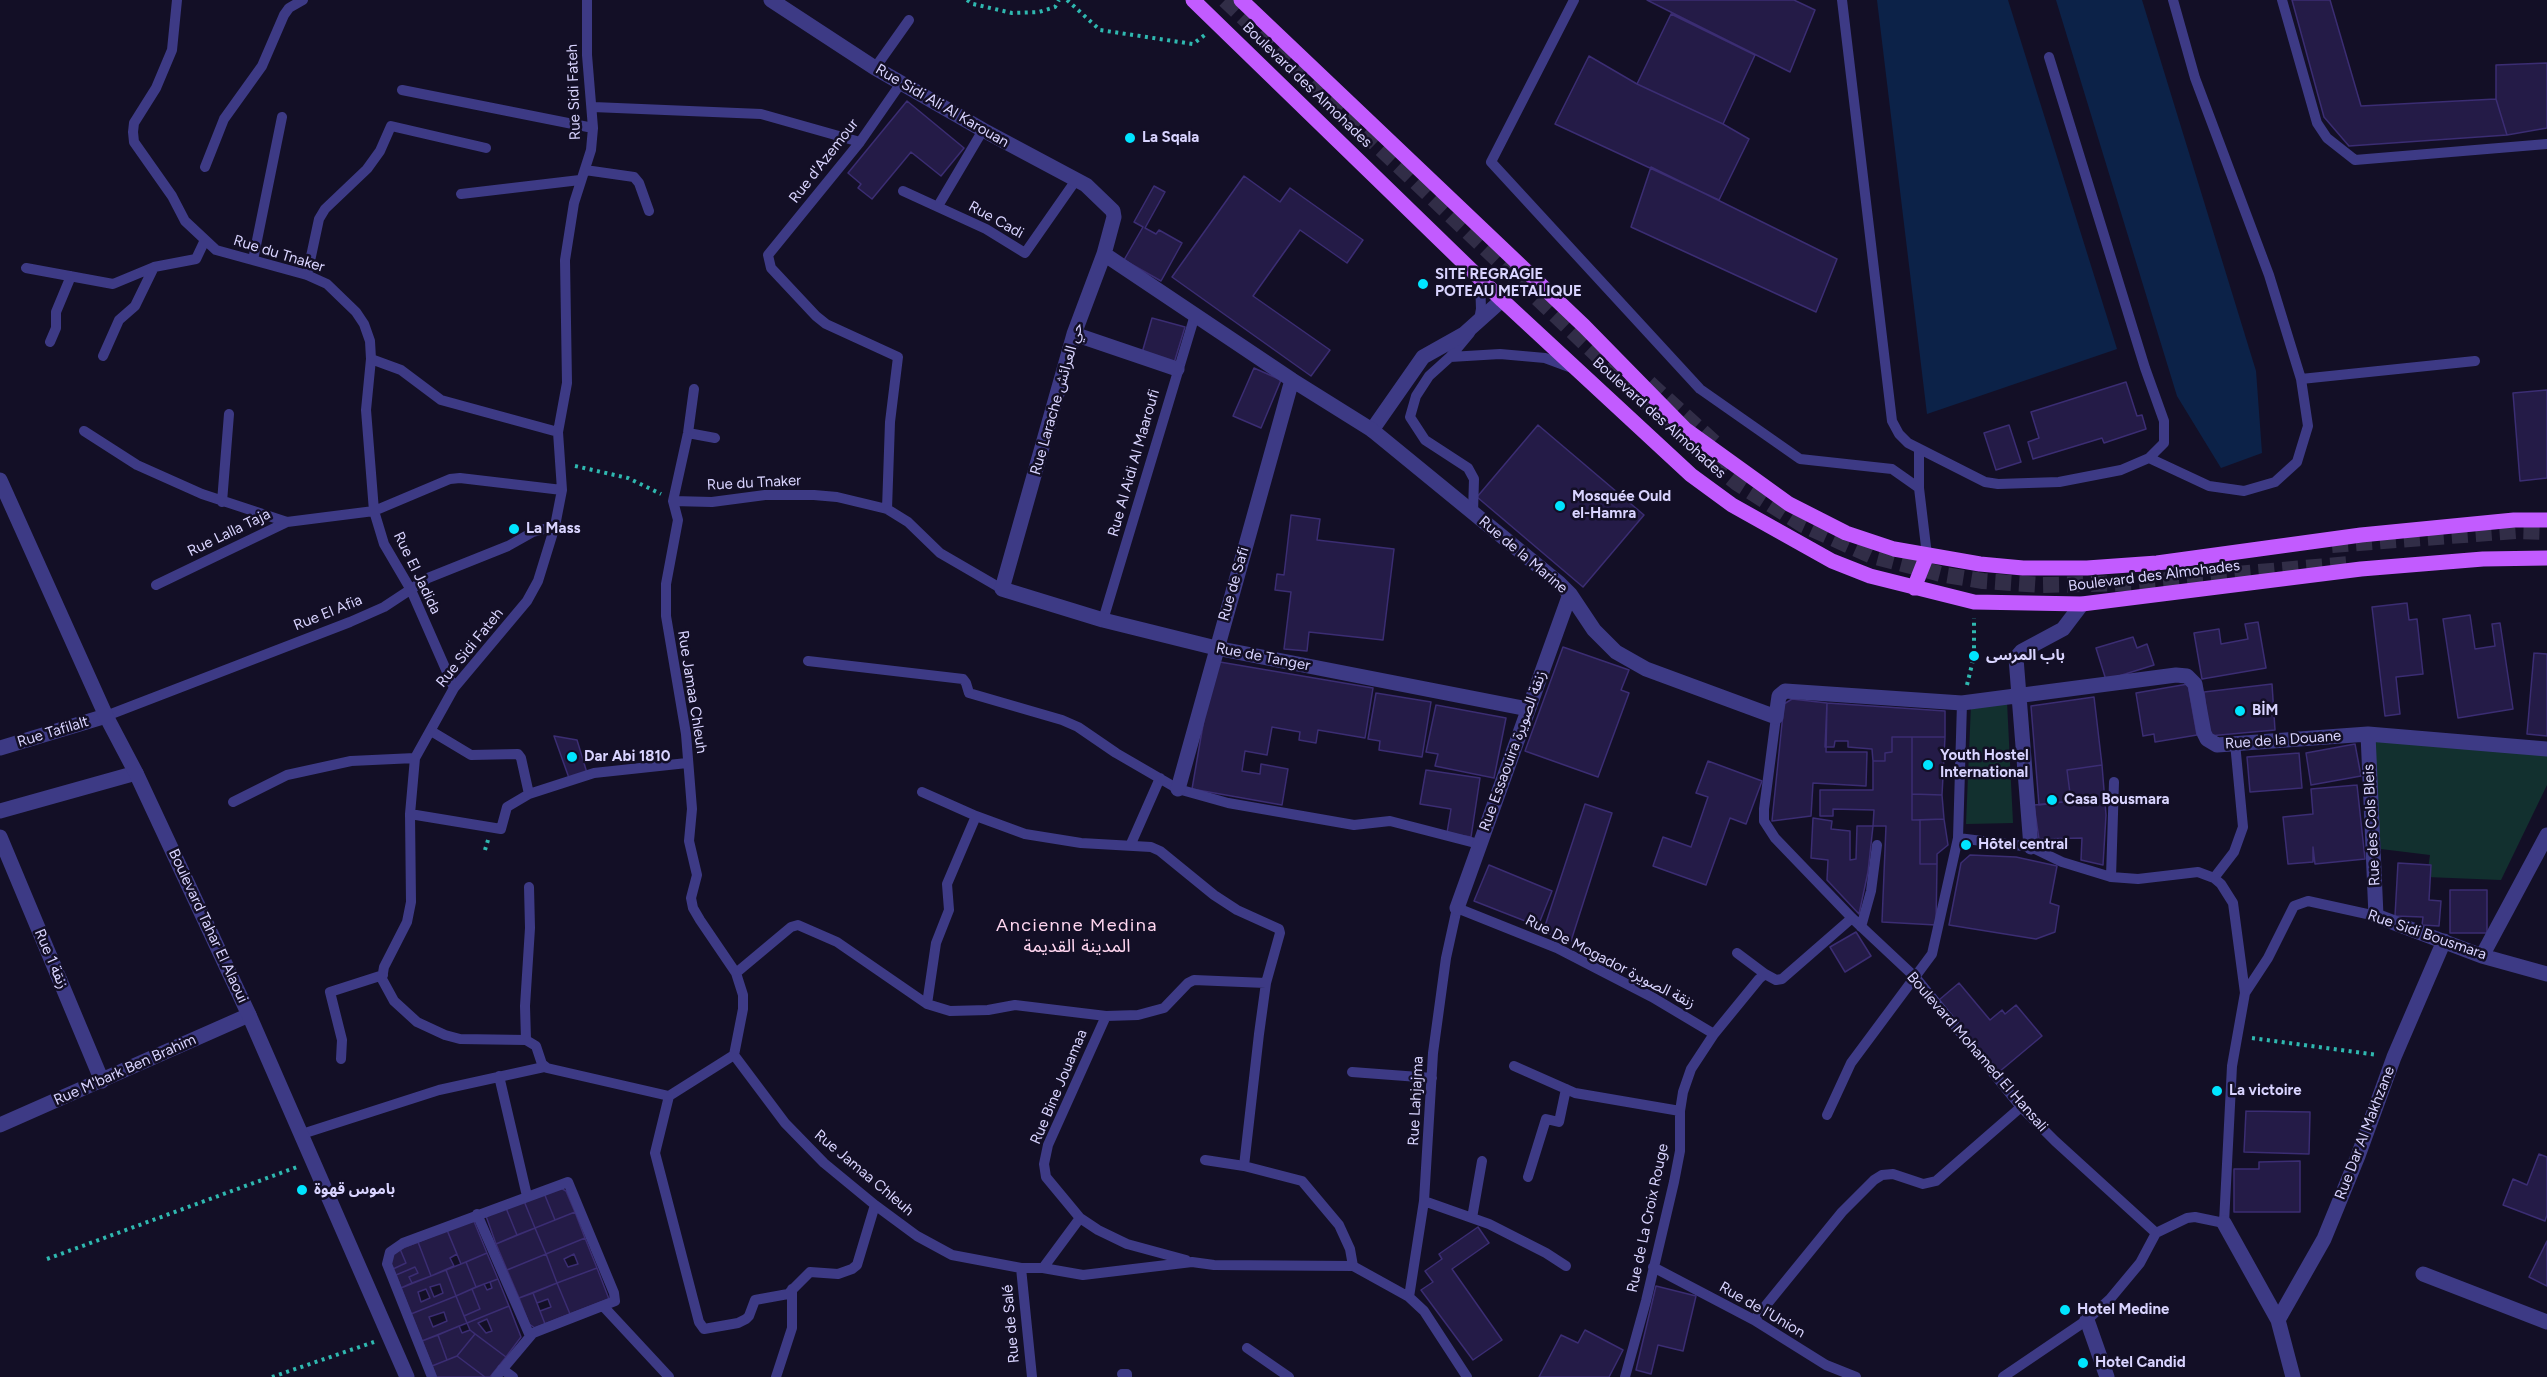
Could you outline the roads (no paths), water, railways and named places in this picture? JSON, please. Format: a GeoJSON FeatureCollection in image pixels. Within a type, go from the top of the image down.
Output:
{"type":"FeatureCollection","features":[{"type":"Feature","properties":{"kind":"main road","name":"Boulevard des Almohades"},"geometry":{"type":"LineString","coordinates":[[1193,0],[1502,300],[1691,475],[1732,505],[1832,561],[1870,576],[1974,602],[2082,604],[2361,569],[2482,559],[2547,558]]}},
{"type":"Feature","properties":{"kind":"main road","name":"Boulevard des Almohades"},"geometry":{"type":"LineString","coordinates":[[1241,0],[1584,326],[1685,429],[1789,504],[1846,532],[1894,549],[1980,564],[2023,568],[2086,568],[2157,563],[2361,535],[2514,520],[2547,520]]}},
{"type":"Feature","properties":{"kind":"main road"},"geometry":{"type":"LineString","coordinates":[[1914,588],[1927,555]]}},
{"type":"Feature","properties":{"kind":"street","name":"Rue Sidi Ali Al Karouan"},"geometry":{"type":"LineString","coordinates":[[771,0],[875,68],[983,130],[1086,185],[1113,211]]}},
{"type":"Feature","properties":{"kind":"street","name":"Rue Larache حي العرائش"},"geometry":{"type":"LineString","coordinates":[[1002,589],[1074,334],[1104,254],[1114,217],[1113,211]]}},
{"type":"Feature","properties":{"kind":"street","name":"Rue de la Marine"},"geometry":{"type":"LineString","coordinates":[[1104,254],[1292,380],[1372,430],[1570,594],[1594,630],[1616,652],[1646,669],[1776,717]]}},
{"type":"Feature","properties":{"kind":"street"},"geometry":{"type":"LineString","coordinates":[[1372,430],[1423,357],[1464,334],[1502,300]]}},
{"type":"Feature","properties":{"kind":"street"},"geometry":{"type":"LineString","coordinates":[[1074,334],[1177,369]]}},
{"type":"Feature","properties":{"kind":"street","name":"Rue de Safi"},"geometry":{"type":"LineString","coordinates":[[1178,789],[1292,380]]}},
{"type":"Feature","properties":{"kind":"street","name":"Boulevard Tahar El Alaoui"},"geometry":{"type":"LineString","coordinates":[[0,480],[106,716],[136,773],[249,1015],[407,1377]]}},
{"type":"Feature","properties":{"kind":"street","name":"Rue de Tanger"},"geometry":{"type":"LineString","coordinates":[[1002,589],[1103,620],[1216,648],[1528,709]]}},
{"type":"Feature","properties":{"kind":"street","name":"Rue Essaouira زنقة الصويرة"},"geometry":{"type":"LineString","coordinates":[[1457,908],[1570,594]]}},
{"type":"Feature","properties":{"kind":"street"},"geometry":{"type":"LineString","coordinates":[[2031,847],[2021,696],[2015,664],[2018,655],[2063,629],[2082,604]]}},
{"type":"Feature","properties":{"kind":"street","name":"Rue de la Douane"},"geometry":{"type":"LineString","coordinates":[[1962,703],[2176,675],[2187,676],[2195,684],[2207,739],[2217,744],[2368,734],[2547,749]]}},
{"type":"Feature","properties":{"kind":"street"},"geometry":{"type":"LineString","coordinates":[[1776,717],[1779,696],[1783,692],[1962,703]]}},
{"type":"Feature","properties":{"kind":"street","name":"Rue Tafilalt"},"geometry":{"type":"LineString","coordinates":[[0,748],[106,716]]}},
{"type":"Feature","properties":{"kind":"street","name":"Rue des Cols Bleis"},"geometry":{"type":"LineString","coordinates":[[2368,734],[2376,916]]}},
{"type":"Feature","properties":{"kind":"street"},"geometry":{"type":"LineString","coordinates":[[0,811],[136,773]]}},
{"type":"Feature","properties":{"kind":"street"},"geometry":{"type":"LineString","coordinates":[[2482,956],[2541,858],[2547,835]]}},
{"type":"Feature","properties":{"kind":"street","name":"Rue 1 زنقة"},"geometry":{"type":"LineString","coordinates":[[0,837],[102,1081]]}},
{"type":"Feature","properties":{"kind":"street","name":"Rue Sidi Bousmara"},"geometry":{"type":"LineString","coordinates":[[2376,916],[2482,956],[2547,974]]}},
{"type":"Feature","properties":{"kind":"street","name":"Rue Dar Al Makhzane"},"geometry":{"type":"LineString","coordinates":[[2277,1320],[2324,1239],[2358,1156],[2394,1057],[2444,941]]}},
{"type":"Feature","properties":{"kind":"street","name":"Rue M'bark Ben Brahim"},"geometry":{"type":"LineString","coordinates":[[0,1125],[249,1015]]}},
{"type":"Feature","properties":{"kind":"street"},"geometry":{"type":"LineString","coordinates":[[2224,1223],[2277,1320],[2290,1376]]}},
{"type":"Feature","properties":{"kind":"street"},"geometry":{"type":"LineString","coordinates":[[2422,1274],[2547,1322]]}},
{"type":"Feature","properties":{"kind":"street"},"geometry":{"type":"LineString","coordinates":[[2087,1320],[2107,1377]]}},
{"type":"Feature","properties":{"kind":"lane","name":"Rue du Tnaker"},"geometry":{"type":"LineString","coordinates":[[177,0],[172,50],[156,88],[134,123],[134,142],[172,196],[185,221],[216,250],[307,275],[327,284],[356,312],[364,324],[370,341],[371,359]]}},
{"type":"Feature","properties":{"kind":"lane"},"geometry":{"type":"LineString","coordinates":[[205,167],[224,119],[262,66],[284,15],[289,8],[303,0]]}},
{"type":"Feature","properties":{"kind":"lane","name":"Rue Sidi Fateh"},"geometry":{"type":"LineString","coordinates":[[383,975],[384,967],[407,922],[411,902],[410,814],[415,758],[454,688],[527,601],[538,581],[555,526],[562,490],[558,432],[567,383],[564,260],[582,175],[591,150],[593,128],[587,55],[587,0]]}},
{"type":"Feature","properties":{"kind":"lane"},"geometry":{"type":"LineString","coordinates":[[1574,0],[1491,162],[1700,389],[1800,459],[1892,469],[1919,488]]}},
{"type":"Feature","properties":{"kind":"lane"},"geometry":{"type":"LineString","coordinates":[[1842,0],[1892,421],[1899,434],[1919,449],[1985,482],[1998,484],[2059,482],[2121,470],[2149,458],[2164,443],[2164,421],[2049,57]]}},
{"type":"Feature","properties":{"kind":"lane"},"geometry":{"type":"LineString","coordinates":[[2149,458],[2209,486],[2244,490],[2275,482],[2297,462],[2308,426],[2301,379],[2269,275],[2195,78],[2174,0]]}},
{"type":"Feature","properties":{"kind":"lane"},"geometry":{"type":"LineString","coordinates":[[2282,0],[2317,123],[2327,138],[2355,160],[2547,144]]}},
{"type":"Feature","properties":{"kind":"lane"},"geometry":{"type":"LineString","coordinates":[[875,68],[909,20]]}},
{"type":"Feature","properties":{"kind":"lane","name":"Rue d'Azemour"},"geometry":{"type":"LineString","coordinates":[[887,509],[890,422],[898,357],[826,324],[771,268],[768,255],[860,142],[902,82]]}},
{"type":"Feature","properties":{"kind":"lane"},"geometry":{"type":"LineString","coordinates":[[402,90],[593,128]]}},
{"type":"Feature","properties":{"kind":"lane"},"geometry":{"type":"LineString","coordinates":[[593,107],[761,114],[860,142]]}},
{"type":"Feature","properties":{"kind":"lane"},"geometry":{"type":"LineString","coordinates":[[253,260],[282,117]]}},
{"type":"Feature","properties":{"kind":"lane"},"geometry":{"type":"LineString","coordinates":[[307,275],[319,219],[325,209],[367,169],[380,151],[391,126],[486,148]]}},
{"type":"Feature","properties":{"kind":"lane"},"geometry":{"type":"LineString","coordinates":[[938,206],[983,130]]}},
{"type":"Feature","properties":{"kind":"lane"},"geometry":{"type":"LineString","coordinates":[[461,194],[582,175],[634,177],[639,183],[649,212]]}},
{"type":"Feature","properties":{"kind":"lane","name":"Rue Cadi"},"geometry":{"type":"LineString","coordinates":[[903,191],[986,230],[1025,253],[1076,180]]}},
{"type":"Feature","properties":{"kind":"lane"},"geometry":{"type":"LineString","coordinates":[[26,268],[113,284],[154,267],[196,259],[205,240]]}},
{"type":"Feature","properties":{"kind":"lane"},"geometry":{"type":"LineString","coordinates":[[103,356],[119,320],[135,306],[154,267]]}},
{"type":"Feature","properties":{"kind":"lane"},"geometry":{"type":"LineString","coordinates":[[50,342],[56,328],[56,312],[71,276]]}},
{"type":"Feature","properties":{"kind":"lane"},"geometry":{"type":"LineString","coordinates":[[1473,513],[1474,479],[1468,468],[1425,440],[1410,417],[1416,396],[1429,376],[1450,357],[1479,321],[1480,279]]}},
{"type":"Feature","properties":{"kind":"lane","name":"Rue Al Aidi Al Maaroufi"},"geometry":{"type":"LineString","coordinates":[[1103,620],[1195,315]]}},
{"type":"Feature","properties":{"kind":"lane"},"geometry":{"type":"LineString","coordinates":[[1450,357],[1500,354],[1545,358],[1579,370]]}},
{"type":"Feature","properties":{"kind":"lane"},"geometry":{"type":"LineString","coordinates":[[371,359],[401,370],[441,400],[558,432]]}},
{"type":"Feature","properties":{"kind":"lane","name":"Rue El Jadida"},"geometry":{"type":"LineString","coordinates":[[371,359],[366,410],[374,511],[384,544],[411,590],[454,688]]}},
{"type":"Feature","properties":{"kind":"lane"},"geometry":{"type":"LineString","coordinates":[[2301,379],[2475,361]]}},
{"type":"Feature","properties":{"kind":"lane","name":"Rue Jamaa Chleuh"},"geometry":{"type":"LineString","coordinates":[[694,389],[688,433],[673,501],[678,520],[666,584],[666,616],[686,734],[692,809],[689,841],[697,875],[692,898],[693,908],[719,951],[736,973],[743,995],[743,1009],[734,1055],[785,1123],[824,1163],[875,1205],[917,1236],[952,1255],[1021,1268],[1043,1268],[1083,1275],[1192,1262],[1353,1266],[1409,1297],[1424,1311],[1467,1377]]}},
{"type":"Feature","properties":{"kind":"lane"},"geometry":{"type":"LineString","coordinates":[[222,502],[229,414]]}},
{"type":"Feature","properties":{"kind":"lane"},"geometry":{"type":"LineString","coordinates":[[84,431],[136,465],[222,502],[287,522]]}},
{"type":"Feature","properties":{"kind":"lane"},"geometry":{"type":"LineString","coordinates":[[688,433],[715,438]]}},
{"type":"Feature","properties":{"kind":"lane"},"geometry":{"type":"LineString","coordinates":[[1919,449],[1919,488],[1927,555]]}},
{"type":"Feature","properties":{"kind":"lane","name":"Rue Lalla Taja"},"geometry":{"type":"LineString","coordinates":[[156,585],[287,522],[374,511],[450,479],[460,478],[562,490]]}},
{"type":"Feature","properties":{"kind":"lane","name":"Rue du Tnaker"},"geometry":{"type":"LineString","coordinates":[[673,501],[712,502],[765,495],[814,495],[837,497],[887,509],[908,522],[940,554],[1002,589]]}},
{"type":"Feature","properties":{"kind":"lane","name":"Rue El Afia"},"geometry":{"type":"LineString","coordinates":[[106,716],[350,622],[384,607],[428,578],[453,566],[508,546],[533,532],[555,526]]}},
{"type":"Feature","properties":{"kind":"lane"},"geometry":{"type":"LineString","coordinates":[[808,661],[963,679],[969,693],[1062,720],[1078,727],[1178,789],[1228,803],[1354,825],[1390,821],[1479,844]]}},
{"type":"Feature","properties":{"kind":"lane"},"geometry":{"type":"LineString","coordinates":[[1827,1115],[1851,1063],[1932,954],[1958,838],[1962,703]]}},
{"type":"Feature","properties":{"kind":"lane","name":"Boulevard Mohamed El Hansali"},"geometry":{"type":"LineString","coordinates":[[1776,717],[1764,821],[1775,838],[1861,927],[1916,978],[2021,1107],[2156,1233]]}},
{"type":"Feature","properties":{"kind":"lane"},"geometry":{"type":"LineString","coordinates":[[431,731],[471,755],[518,754],[521,758],[529,794]]}},
{"type":"Feature","properties":{"kind":"lane"},"geometry":{"type":"LineString","coordinates":[[2214,878],[2234,852],[2243,827],[2235,743]]}},
{"type":"Feature","properties":{"kind":"lane"},"geometry":{"type":"LineString","coordinates":[[233,802],[288,775],[351,761],[415,758]]}},
{"type":"Feature","properties":{"kind":"lane"},"geometry":{"type":"LineString","coordinates":[[410,814],[499,830],[502,828],[507,807],[529,794],[594,773],[687,763]]}},
{"type":"Feature","properties":{"kind":"lane"},"geometry":{"type":"LineString","coordinates":[[1131,846],[1160,778]]}},
{"type":"Feature","properties":{"kind":"lane"},"geometry":{"type":"LineString","coordinates":[[2111,877],[2114,782]]}},
{"type":"Feature","properties":{"kind":"lane"},"geometry":{"type":"LineString","coordinates":[[922,792],[976,816],[1025,834],[1081,843],[1145,845],[1160,851],[1214,895],[1237,910],[1279,929],[1280,933],[1266,983],[1244,1166]]}},
{"type":"Feature","properties":{"kind":"lane"},"geometry":{"type":"LineString","coordinates":[[927,1005],[936,943],[950,907],[947,884],[976,816]]}},
{"type":"Feature","properties":{"kind":"lane"},"geometry":{"type":"LineString","coordinates":[[1958,838],[2031,847],[2062,862],[2111,877],[2138,879],[2198,872],[2214,878],[2221,884],[2233,903],[2245,993],[2232,1066],[2224,1223],[2195,1217],[2187,1218],[2156,1233],[2140,1263],[2110,1299],[2087,1320],[2003,1377]]}},
{"type":"Feature","properties":{"kind":"lane"},"geometry":{"type":"LineString","coordinates":[[1861,927],[1871,891],[1877,845]]}},
{"type":"Feature","properties":{"kind":"lane"},"geometry":{"type":"LineString","coordinates":[[526,1040],[525,1006],[530,928],[528,887]]}},
{"type":"Feature","properties":{"kind":"lane","name":"Rue Sidi Bousmara"},"geometry":{"type":"LineString","coordinates":[[2245,993],[2268,958],[2296,903],[2308,901],[2376,916]]}},
{"type":"Feature","properties":{"kind":"lane","name":"Rue De Mogador زنقة الصويرة"},"geometry":{"type":"LineString","coordinates":[[1457,908],[1557,948],[1674,1009],[1713,1034]]}},
{"type":"Feature","properties":{"kind":"lane","name":"Rue Lahjajma"},"geometry":{"type":"LineString","coordinates":[[1409,1297],[1424,1201],[1432,1078],[1446,958],[1457,908]]}},
{"type":"Feature","properties":{"kind":"lane"},"geometry":{"type":"LineString","coordinates":[[1737,952],[1765,974],[1776,980],[1782,980],[1852,918]]}},
{"type":"Feature","properties":{"kind":"lane"},"geometry":{"type":"LineString","coordinates":[[736,973],[791,927],[798,925],[837,942],[927,1005],[950,1011],[988,1010],[1015,1005],[1106,1016],[1138,1015],[1164,1008],[1188,983],[1194,980],[1266,983]]}},
{"type":"Feature","properties":{"kind":"lane"},"geometry":{"type":"LineString","coordinates":[[1713,1034],[1765,974]]}},
{"type":"Feature","properties":{"kind":"lane"},"geometry":{"type":"LineString","coordinates":[[342,1059],[342,1040],[330,992],[383,975],[387,991],[394,1002],[417,1022],[460,1039],[526,1040],[536,1046],[544,1067]]}},
{"type":"Feature","properties":{"kind":"lane","name":"Rue Bine Jouamaa"},"geometry":{"type":"LineString","coordinates":[[1106,1016],[1048,1145],[1044,1164],[1047,1177],[1080,1218],[1098,1230],[1127,1244],[1192,1262]]}},
{"type":"Feature","properties":{"kind":"lane","name":"Rue de La Croix Rouge"},"geometry":{"type":"LineString","coordinates":[[1625,1377],[1646,1301],[1680,1151],[1680,1111],[1687,1079],[1713,1034]]}},
{"type":"Feature","properties":{"kind":"lane"},"geometry":{"type":"LineString","coordinates":[[734,1055],[669,1096],[655,1153],[701,1326],[707,1329],[738,1323],[749,1316],[755,1300],[784,1295],[810,1272],[838,1274],[857,1265],[875,1205]]}},
{"type":"Feature","properties":{"kind":"lane"},"geometry":{"type":"LineString","coordinates":[[1514,1065],[1566,1089],[1585,1095],[1680,1111]]}},
{"type":"Feature","properties":{"kind":"lane"},"geometry":{"type":"LineString","coordinates":[[302,1134],[439,1090],[544,1067],[669,1096]]}},
{"type":"Feature","properties":{"kind":"lane"},"geometry":{"type":"LineString","coordinates":[[1352,1072],[1432,1078]]}},
{"type":"Feature","properties":{"kind":"lane"},"geometry":{"type":"LineString","coordinates":[[499,1076],[527,1196]]}},
{"type":"Feature","properties":{"kind":"lane"},"geometry":{"type":"LineString","coordinates":[[1528,1177],[1546,1119],[1559,1122],[1566,1089]]}},
{"type":"Feature","properties":{"kind":"lane"},"geometry":{"type":"LineString","coordinates":[[1754,1320],[1842,1212],[1874,1180],[1882,1175],[1893,1174],[1923,1184],[1936,1181],[2021,1107]]}},
{"type":"Feature","properties":{"kind":"lane"},"geometry":{"type":"LineString","coordinates":[[1205,1160],[1244,1166],[1290,1176],[1302,1181],[1339,1225],[1350,1249],[1353,1266]]}},
{"type":"Feature","properties":{"kind":"lane"},"geometry":{"type":"LineString","coordinates":[[1472,1218],[1482,1161]]}},
{"type":"Feature","properties":{"kind":"lane"},"geometry":{"type":"LineString","coordinates":[[432,1377],[386,1260],[390,1252],[398,1246],[477,1214],[563,1182],[570,1183],[615,1300],[543,1328],[530,1336],[499,1373],[513,1377]]}},
{"type":"Feature","properties":{"kind":"lane"},"geometry":{"type":"LineString","coordinates":[[1424,1201],[1489,1224],[1566,1266]]}},
{"type":"Feature","properties":{"kind":"lane"},"geometry":{"type":"LineString","coordinates":[[477,1214],[530,1336]]}},
{"type":"Feature","properties":{"kind":"lane"},"geometry":{"type":"LineString","coordinates":[[1043,1268],[1080,1218]]}},
{"type":"Feature","properties":{"kind":"lane","name":"Rue de l'Union"},"geometry":{"type":"LineString","coordinates":[[1653,1267],[1754,1320],[1826,1365],[1856,1377]]}},
{"type":"Feature","properties":{"kind":"lane","name":"Rue de Salé"},"geometry":{"type":"LineString","coordinates":[[1021,1268],[1032,1377]]}},
{"type":"Feature","properties":{"kind":"lane"},"geometry":{"type":"LineString","coordinates":[[776,1377],[792,1328],[792,1289]]}},
{"type":"Feature","properties":{"kind":"lane"},"geometry":{"type":"LineString","coordinates":[[603,1306],[669,1377]]}},
{"type":"Feature","properties":{"kind":"lane"},"geometry":{"type":"LineString","coordinates":[[1247,1348],[1289,1377]]}},
{"type":"Feature","properties":{"kind":"water"},"geometry":{"type":"Polygon","coordinates":[[[1877,0],[2008,0],[2117,349],[1927,414],[1877,0]]]}},
{"type":"Feature","properties":{"kind":"water"},"geometry":{"type":"Polygon","coordinates":[[[2056,0],[2142,0],[2256,371],[2262,453],[2221,468],[2177,396],[2056,0]]]}},
{"type":"Feature","properties":{"kind":"tunnel"},"geometry":{"type":"LineString","coordinates":[[1225,0],[1702,455],[1737,483],[1803,525],[1872,556],[1945,575],[1983,581],[2042,585],[2133,583],[2350,564]]}},
{"type":"Feature","properties":{"kind":"tunnel"},"geometry":{"type":"LineString","coordinates":[[1649,383],[1718,446]]}},
{"type":"Feature","properties":{"kind":"tunnel"},"geometry":{"type":"LineString","coordinates":[[2332,545],[2516,531],[2547,532]]}},
{"type":"Feature","properties":{"kind":"place","name":"La Sqala"},"geometry":{"type":"Point","coordinates":[1130,138]}},
{"type":"Feature","properties":{"kind":"place","name":"SITE REGRAGIE POTEAU METALIQUE"},"geometry":{"type":"Point","coordinates":[1423,284]}},
{"type":"Feature","properties":{"kind":"place","name":"Mosquée Ould el-Hamra"},"geometry":{"type":"Point","coordinates":[1560,506]}},
{"type":"Feature","properties":{"kind":"place","name":"La Mass"},"geometry":{"type":"Point","coordinates":[514,529]}},
{"type":"Feature","properties":{"kind":"place","name":"باب المرسى"},"geometry":{"type":"Point","coordinates":[1974,656]}},
{"type":"Feature","properties":{"kind":"place","name":"BİM"},"geometry":{"type":"Point","coordinates":[2240,711]}},
{"type":"Feature","properties":{"kind":"place","name":"Dar Abi 1810"},"geometry":{"type":"Point","coordinates":[572,757]}},
{"type":"Feature","properties":{"kind":"place","name":"Youth Hostel International"},"geometry":{"type":"Point","coordinates":[1928,765]}},
{"type":"Feature","properties":{"kind":"place","name":"Casa Bousmara"},"geometry":{"type":"Point","coordinates":[2052,800]}},
{"type":"Feature","properties":{"kind":"place","name":"Hôtel central"},"geometry":{"type":"Point","coordinates":[1966,845]}},
{"type":"Feature","properties":{"kind":"place","name":"La victoire"},"geometry":{"type":"Point","coordinates":[2217,1091]}},
{"type":"Feature","properties":{"kind":"place","name":"باموس قهوة"},"geometry":{"type":"Point","coordinates":[302,1190]}},
{"type":"Feature","properties":{"kind":"place","name":"Hotel Medine"},"geometry":{"type":"Point","coordinates":[2065,1310]}},
{"type":"Feature","properties":{"kind":"place","name":"Hotel Candid"},"geometry":{"type":"Point","coordinates":[2083,1363]}},
{"type":"Feature","properties":{"kind":"district","name":"Ancienne Medina المدينة القديمة"},"geometry":{"type":"Point","coordinates":[1077,936]}}]}
